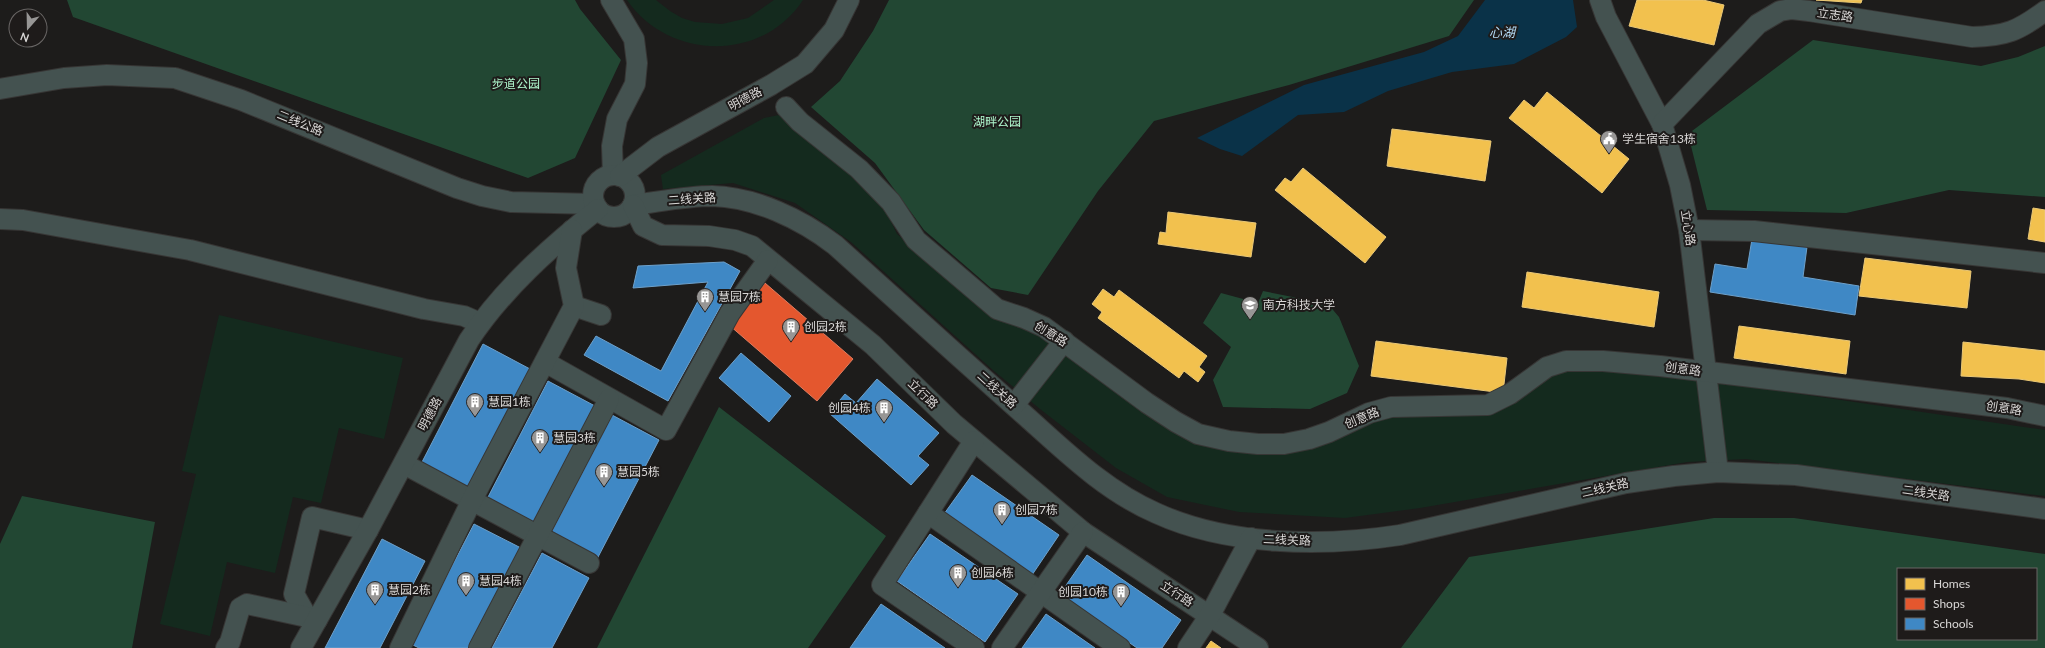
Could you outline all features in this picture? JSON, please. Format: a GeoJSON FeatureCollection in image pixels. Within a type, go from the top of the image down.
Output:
{"type":"FeatureCollection","features":[{"type":"Feature","properties":{"kind":"street"},"geometry":{"type":"LineString","coordinates":[[611,0],[634,39],[637,63],[635,84],[617,118],[612,146],[617,176]]}},
{"type":"Feature","properties":{"kind":"street","name":"明德路"},"geometry":{"type":"LineString","coordinates":[[617,176],[658,148],[771,85],[805,64],[834,30],[849,0]]}},
{"type":"Feature","properties":{"kind":"street","name":"立心路"},"geometry":{"type":"LineString","coordinates":[[1600,0],[1606,17],[1662,124],[1680,185],[1689,230],[1718,472]]}},
{"type":"Feature","properties":{"kind":"street","name":"立志路"},"geometry":{"type":"LineString","coordinates":[[1662,124],[1758,24],[1780,11],[1792,10],[1817,12],[1972,37],[1999,36],[2026,26],[2045,11]]}},
{"type":"Feature","properties":{"kind":"street","name":"二线公路"},"geometry":{"type":"LineString","coordinates":[[0,90],[64,78],[107,75],[175,78],[241,100],[457,188],[482,196],[522,203],[596,207]]}},
{"type":"Feature","properties":{"kind":"street","name":"创意路"},"geometry":{"type":"LineString","coordinates":[[786,107],[800,122],[859,169],[891,202],[916,240],[997,309],[1037,324],[1064,341],[1147,403],[1198,434],[1229,441],[1258,444],[1284,444],[1308,439],[1329,432],[1369,413],[1391,407],[1488,405],[1510,394],[1547,367],[1566,361],[1603,361],[2007,408],[2045,416]]}},
{"type":"Feature","properties":{"kind":"street"},"geometry":{"type":"LineString","coordinates":[[617,176],[625,179],[633,189],[633,205],[627,212],[616,217],[608,216],[596,207],[593,197],[596,185],[601,180],[617,176]]}},
{"type":"Feature","properties":{"kind":"street","name":"二线关路"},"geometry":{"type":"LineString","coordinates":[[633,205],[720,196],[756,204],[796,221],[834,245],[1091,473],[1131,501],[1157,514],[1219,533],[1251,538],[1325,541],[1377,539],[1400,536],[1626,484],[1674,476],[1718,472],[1796,475],[2045,509]]}},
{"type":"Feature","properties":{"kind":"street","name":"立行路"},"geometry":{"type":"LineString","coordinates":[[633,205],[643,226],[662,235],[709,236],[735,240],[752,246],[872,345],[974,441],[1083,532],[1258,648]]}},
{"type":"Feature","properties":{"kind":"street","name":"明德路"},"geometry":{"type":"LineString","coordinates":[[301,648],[312,618],[368,530],[469,340],[480,323],[499,300],[552,247],[596,207]]}},
{"type":"Feature","properties":{"kind":"street"},"geometry":{"type":"LineString","coordinates":[[0,219],[23,220],[190,250],[424,309],[464,316],[480,323]]}},
{"type":"Feature","properties":{"kind":"street"},"geometry":{"type":"LineString","coordinates":[[400,648],[472,500],[574,306],[566,268],[572,230]]}},
{"type":"Feature","properties":{"kind":"street"},"geometry":{"type":"LineString","coordinates":[[1689,230],[1754,231],[2045,263]]}},
{"type":"Feature","properties":{"kind":"street"},"geometry":{"type":"LineString","coordinates":[[545,362],[666,430],[730,313],[768,260]]}},
{"type":"Feature","properties":{"kind":"street"},"geometry":{"type":"LineString","coordinates":[[574,306],[600,315]]}},
{"type":"Feature","properties":{"kind":"street"},"geometry":{"type":"LineString","coordinates":[[1014,405],[1064,341]]}},
{"type":"Feature","properties":{"kind":"street"},"geometry":{"type":"LineString","coordinates":[[479,648],[609,398]]}},
{"type":"Feature","properties":{"kind":"street"},"geometry":{"type":"LineString","coordinates":[[974,441],[882,585],[974,648]]}},
{"type":"Feature","properties":{"kind":"street"},"geometry":{"type":"LineString","coordinates":[[404,464],[588,563]]}},
{"type":"Feature","properties":{"kind":"street"},"geometry":{"type":"LineString","coordinates":[[928,513],[1120,648]]}},
{"type":"Feature","properties":{"kind":"street"},"geometry":{"type":"LineString","coordinates":[[272,609],[294,594],[312,517],[368,530]]}},
{"type":"Feature","properties":{"kind":"street"},"geometry":{"type":"LineString","coordinates":[[1002,648],[1083,532]]}},
{"type":"Feature","properties":{"kind":"street"},"geometry":{"type":"LineString","coordinates":[[1188,648],[1210,615],[1251,538]]}},
{"type":"Feature","properties":{"kind":"street"},"geometry":{"type":"LineString","coordinates":[[294,594],[312,618]]}},
{"type":"Feature","properties":{"kind":"street"},"geometry":{"type":"LineString","coordinates":[[226,648],[230,642],[240,608],[247,604],[312,618]]}},
{"type":"Feature","properties":{"kind":"green space","name":"步道公园"},"geometry":{"type":"Polygon","coordinates":[[[67,0],[575,0],[580,9],[621,60],[575,158],[528,178],[73,17],[67,0]]]}},
{"type":"Feature","properties":{"kind":"green space"},"geometry":{"type":"Polygon","coordinates":[[[627,0],[656,0],[682,18],[695,22],[722,24],[748,18],[774,0],[803,0],[785,21],[764,35],[740,44],[715,46],[690,43],[666,34],[645,20],[627,0]]]}},
{"type":"Feature","properties":{"kind":"green space","name":"湖畔公园"},"geometry":{"type":"Polygon","coordinates":[[[889,0],[1474,0],[1449,36],[1289,85],[1154,121],[1098,191],[1028,295],[991,288],[924,230],[875,163],[811,107],[840,81],[873,31],[889,0]]]}},
{"type":"Feature","properties":{"kind":"green space"},"geometry":{"type":"Polygon","coordinates":[[[1813,40],[1981,66],[2018,57],[2045,46],[2045,197],[1949,190],[1846,213],[1707,210],[1688,134],[1813,40]]]}},
{"type":"Feature","properties":{"kind":"green space"},"geometry":{"type":"Polygon","coordinates":[[[779,115],[845,168],[882,203],[897,234],[986,310],[1021,322],[1226,447],[1390,413],[1466,413],[1566,366],[1658,373],[2045,430],[2045,496],[1746,459],[1687,462],[1420,508],[1345,518],[1239,512],[1167,497],[1116,468],[1040,409],[994,371],[851,242],[795,203],[733,183],[663,189],[661,175],[764,118],[779,115]]]}},
{"type":"Feature","properties":{"kind":"green space"},"geometry":{"type":"Polygon","coordinates":[[[1263,291],[1328,304],[1339,317],[1359,366],[1347,393],[1310,409],[1223,407],[1213,380],[1231,347],[1203,323],[1221,293],[1258,303],[1263,291]]]}},
{"type":"Feature","properties":{"kind":"green space"},"geometry":{"type":"Polygon","coordinates":[[[219,315],[403,358],[384,439],[339,428],[321,503],[293,497],[275,573],[227,562],[210,636],[160,624],[196,474],[182,471],[219,315]]]}},
{"type":"Feature","properties":{"kind":"green space"},"geometry":{"type":"Polygon","coordinates":[[[719,407],[886,536],[808,648],[597,648],[719,407]]]}},
{"type":"Feature","properties":{"kind":"green space"},"geometry":{"type":"Polygon","coordinates":[[[22,496],[155,522],[132,648],[0,648],[0,544],[22,496]]]}},
{"type":"Feature","properties":{"kind":"green space"},"geometry":{"type":"Polygon","coordinates":[[[1714,518],[1794,518],[2045,554],[2045,648],[1401,648],[1469,557],[1714,518]]]}},
{"type":"Feature","properties":{"kind":"water","name":"心湖"},"geometry":{"type":"Polygon","coordinates":[[[1485,0],[1573,0],[1577,27],[1566,37],[1514,64],[1452,72],[1388,91],[1344,112],[1298,115],[1242,156],[1220,149],[1197,138],[1304,85],[1424,52],[1458,36],[1485,0]]]}},
{"type":"Feature","properties":{"kind":"building: Homes"},"geometry":{"type":"Polygon","coordinates":[[[1637,0],[1703,0],[1724,5],[1714,45],[1629,26],[1637,0]]]}},
{"type":"Feature","properties":{"kind":"building: Homes"},"geometry":{"type":"Polygon","coordinates":[[[1816,0],[1862,0],[1861,3],[1816,0]]]}},
{"type":"Feature","properties":{"kind":"building: Homes"},"geometry":{"type":"Polygon","coordinates":[[[1547,92],[1629,159],[1602,193],[1509,118],[1524,100],[1534,108],[1547,92]]]}},
{"type":"Feature","properties":{"kind":"building: Homes"},"geometry":{"type":"Polygon","coordinates":[[[1392,129],[1491,141],[1485,181],[1387,166],[1392,129]]]}},
{"type":"Feature","properties":{"kind":"building: Homes"},"geometry":{"type":"Polygon","coordinates":[[[1303,168],[1386,237],[1365,263],[1275,190],[1285,178],[1291,182],[1303,168]]]}},
{"type":"Feature","properties":{"kind":"building: Homes"},"geometry":{"type":"Polygon","coordinates":[[[2033,208],[2045,210],[2045,242],[2028,239],[2033,208]]]}},
{"type":"Feature","properties":{"kind":"building: Homes"},"geometry":{"type":"Polygon","coordinates":[[[1168,212],[1256,223],[1251,257],[1158,244],[1160,232],[1166,233],[1168,212]]]}},
{"type":"Feature","properties":{"kind":"building: Homes"},"geometry":{"type":"Polygon","coordinates":[[[1865,258],[1971,271],[1967,308],[1859,296],[1865,258]]]}},
{"type":"Feature","properties":{"kind":"building: Homes"},"geometry":{"type":"Polygon","coordinates":[[[1527,272],[1659,292],[1654,327],[1522,307],[1527,272]]]}},
{"type":"Feature","properties":{"kind":"building: Homes"},"geometry":{"type":"Polygon","coordinates":[[[1103,289],[1114,297],[1119,290],[1207,356],[1199,367],[1205,372],[1198,382],[1184,371],[1179,378],[1098,318],[1102,312],[1092,304],[1103,289]]]}},
{"type":"Feature","properties":{"kind":"building: Homes"},"geometry":{"type":"Polygon","coordinates":[[[1739,326],[1850,341],[1846,374],[1734,358],[1739,326]]]}},
{"type":"Feature","properties":{"kind":"building: Homes"},"geometry":{"type":"Polygon","coordinates":[[[1376,341],[1507,358],[1503,393],[1371,376],[1376,341]]]}},
{"type":"Feature","properties":{"kind":"building: Homes"},"geometry":{"type":"Polygon","coordinates":[[[1963,342],[2045,351],[2045,383],[2019,379],[1961,376],[1963,342]]]}},
{"type":"Feature","properties":{"kind":"building: Homes"},"geometry":{"type":"Polygon","coordinates":[[[1211,641],[1221,648],[1206,648],[1211,641]]]}},
{"type":"Feature","properties":{"kind":"building: Shops","name":"创园2栋"},"geometry":{"type":"Polygon","coordinates":[[[765,283],[853,359],[817,401],[729,325],[765,283]]]}},
{"type":"Feature","properties":{"kind":"building: Schools"},"geometry":{"type":"Polygon","coordinates":[[[1752,239],[1807,247],[1803,277],[1859,286],[1855,315],[1710,292],[1715,264],[1747,269],[1752,239]]]}},
{"type":"Feature","properties":{"kind":"building: Schools","name":"慧园7栋"},"geometry":{"type":"Polygon","coordinates":[[[724,262],[740,271],[668,401],[584,355],[596,336],[661,371],[708,282],[633,288],[638,266],[724,262]]]}},
{"type":"Feature","properties":{"kind":"building: Schools","name":"慧园1栋"},"geometry":{"type":"Polygon","coordinates":[[[483,344],[530,369],[467,489],[421,464],[483,344]]]}},
{"type":"Feature","properties":{"kind":"building: Schools"},"geometry":{"type":"Polygon","coordinates":[[[741,353],[791,396],[769,422],[719,378],[741,353]]]}},
{"type":"Feature","properties":{"kind":"building: Schools","name":"创园4栋"},"geometry":{"type":"Polygon","coordinates":[[[877,379],[939,433],[918,456],[929,465],[911,485],[829,413],[845,394],[856,403],[877,379]]]}},
{"type":"Feature","properties":{"kind":"building: Schools","name":"慧园3栋"},"geometry":{"type":"Polygon","coordinates":[[[548,381],[595,406],[533,525],[486,501],[548,381]]]}},
{"type":"Feature","properties":{"kind":"building: Schools","name":"慧园5栋"},"geometry":{"type":"Polygon","coordinates":[[[612,415],[659,440],[597,559],[550,535],[612,415]]]}},
{"type":"Feature","properties":{"kind":"building: Schools","name":"创园7栋"},"geometry":{"type":"Polygon","coordinates":[[[972,475],[1059,535],[1032,575],[944,514],[972,475]]]}},
{"type":"Feature","properties":{"kind":"building: Schools","name":"慧园4栋"},"geometry":{"type":"Polygon","coordinates":[[[474,524],[521,548],[469,648],[419,648],[411,644],[474,524]]]}},
{"type":"Feature","properties":{"kind":"building: Schools","name":"创园6栋"},"geometry":{"type":"Polygon","coordinates":[[[930,534],[1018,594],[985,642],[897,581],[930,534]]]}},
{"type":"Feature","properties":{"kind":"building: Schools","name":"慧园2栋"},"geometry":{"type":"Polygon","coordinates":[[[382,539],[425,561],[380,648],[325,648],[382,539]]]}},
{"type":"Feature","properties":{"kind":"building: Schools"},"geometry":{"type":"Polygon","coordinates":[[[542,553],[589,578],[552,648],[492,648],[542,553]]]}},
{"type":"Feature","properties":{"kind":"building: Schools","name":"创园10栋"},"geometry":{"type":"Polygon","coordinates":[[[1087,555],[1181,620],[1162,648],[1137,648],[1060,594],[1087,555]]]}},
{"type":"Feature","properties":{"kind":"building: Schools"},"geometry":{"type":"Polygon","coordinates":[[[881,604],[945,648],[850,648],[881,604]]]}},
{"type":"Feature","properties":{"kind":"building: Schools"},"geometry":{"type":"Polygon","coordinates":[[[1046,614],[1095,648],[1022,648],[1046,614]]]}},
{"type":"Feature","properties":{"kind":"place","name":"学生宿舍13栋"},"geometry":{"type":"Point","coordinates":[1609,154]}},
{"type":"Feature","properties":{"kind":"place","name":"慧园7栋"},"geometry":{"type":"Point","coordinates":[705,312]}},
{"type":"Feature","properties":{"kind":"place","name":"南方科技大学"},"geometry":{"type":"Point","coordinates":[1250,320]}},
{"type":"Feature","properties":{"kind":"place","name":"创园2栋"},"geometry":{"type":"Point","coordinates":[791,342]}},
{"type":"Feature","properties":{"kind":"place","name":"慧园1栋"},"geometry":{"type":"Point","coordinates":[475,417]}},
{"type":"Feature","properties":{"kind":"place","name":"创园4栋"},"geometry":{"type":"Point","coordinates":[884,423]}},
{"type":"Feature","properties":{"kind":"place","name":"慧园3栋"},"geometry":{"type":"Point","coordinates":[540,453]}},
{"type":"Feature","properties":{"kind":"place","name":"慧园5栋"},"geometry":{"type":"Point","coordinates":[604,487]}},
{"type":"Feature","properties":{"kind":"place","name":"创园7栋"},"geometry":{"type":"Point","coordinates":[1002,525]}},
{"type":"Feature","properties":{"kind":"place","name":"创园6栋"},"geometry":{"type":"Point","coordinates":[958,588]}},
{"type":"Feature","properties":{"kind":"place","name":"慧园4栋"},"geometry":{"type":"Point","coordinates":[466,596]}},
{"type":"Feature","properties":{"kind":"place","name":"慧园2栋"},"geometry":{"type":"Point","coordinates":[375,605]}},
{"type":"Feature","properties":{"kind":"place","name":"创园10栋"},"geometry":{"type":"Point","coordinates":[1121,607]}}]}
